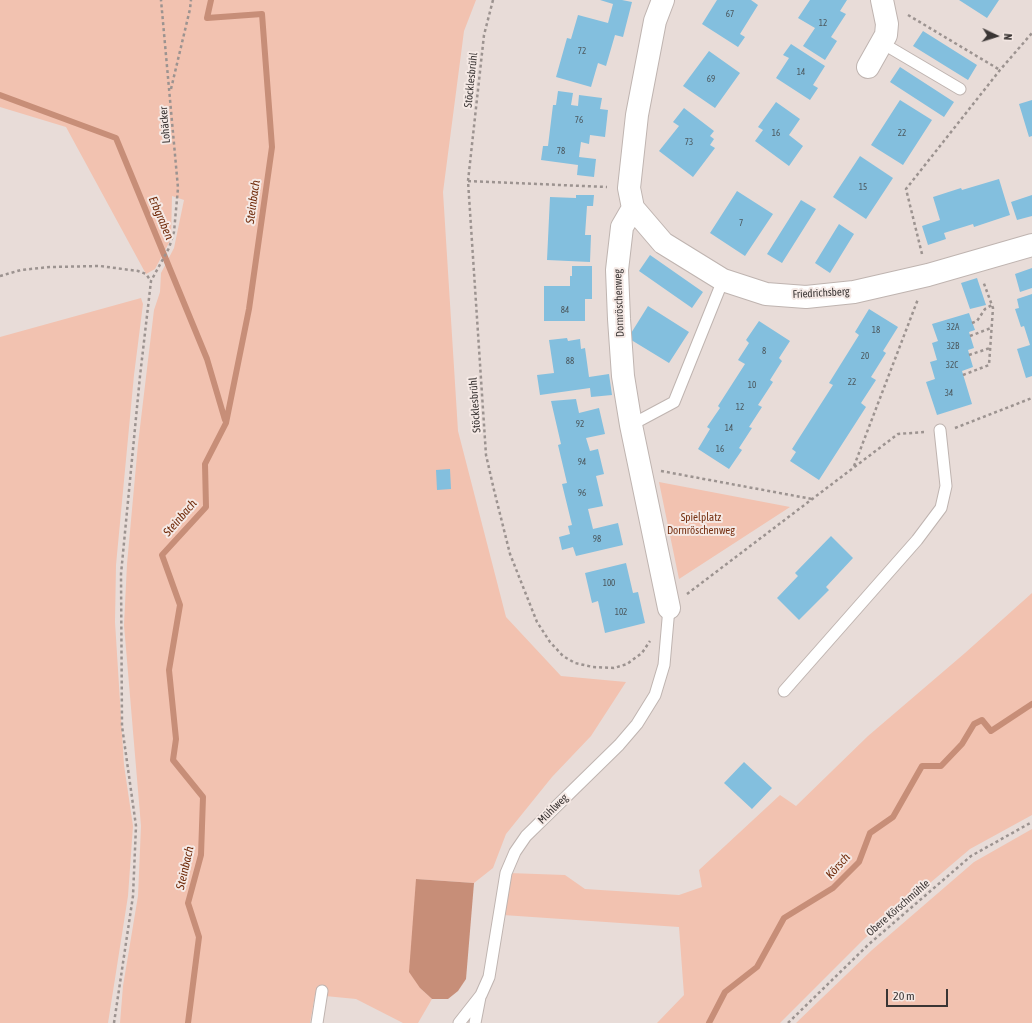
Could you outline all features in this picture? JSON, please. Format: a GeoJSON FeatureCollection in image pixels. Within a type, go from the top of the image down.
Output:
{"type":"FeatureCollection","features":[{"type":"Feature","properties":{"kind":"street","name":"Dornröschenweg"},"geometry":{"type":"LineString","coordinates":[[663,0],[656,21],[637,115],[631,198],[622,227],[618,270],[619,319],[623,376],[639,466],[669,608]]}},
{"type":"Feature","properties":{"kind":"street"},"geometry":{"type":"LineString","coordinates":[[868,67],[882,43],[887,24],[882,0]]}},
{"type":"Feature","properties":{"kind":"street","name":"Friedrichsberg"},"geometry":{"type":"LineString","coordinates":[[631,198],[663,243],[723,280],[766,294],[806,297],[854,292],[928,275],[1032,245]]}},
{"type":"Feature","properties":{"kind":"lane"},"geometry":{"type":"LineString","coordinates":[[882,43],[960,89]]}},
{"type":"Feature","properties":{"kind":"lane"},"geometry":{"type":"LineString","coordinates":[[631,425],[674,402],[723,280]]}},
{"type":"Feature","properties":{"kind":"lane"},"geometry":{"type":"LineString","coordinates":[[784,691],[917,540],[940,508],[946,486],[940,430]]}},
{"type":"Feature","properties":{"kind":"lane","name":"Mühlweg"},"geometry":{"type":"LineString","coordinates":[[459,1023],[481,995],[489,977],[506,873],[515,852],[526,836],[619,745],[636,724],[655,695],[664,665],[669,608]]}},
{"type":"Feature","properties":{"kind":"lane"},"geometry":{"type":"LineString","coordinates":[[317,1023],[322,991]]}},
{"type":"Feature","properties":{"kind":"lane"},"geometry":{"type":"LineString","coordinates":[[475,1023],[481,995]]}},
{"type":"Feature","properties":{"kind":"path","name":"Lohäcker"},"geometry":{"type":"LineString","coordinates":[[114,1023],[133,896],[136,826],[122,726],[121,574],[140,376],[152,282],[169,248],[174,232],[178,188],[161,0]]}},
{"type":"Feature","properties":{"kind":"path"},"geometry":{"type":"LineString","coordinates":[[170,92],[191,0]]}},
{"type":"Feature","properties":{"kind":"path","name":"Stöcklesbrühl"},"geometry":{"type":"LineString","coordinates":[[493,0],[484,35],[468,181],[486,455],[510,554],[537,622],[550,642],[563,656],[575,663],[593,667],[614,668],[627,664],[642,653],[669,608]]}},
{"type":"Feature","properties":{"kind":"path"},"geometry":{"type":"LineString","coordinates":[[902,12],[1000,70]]}},
{"type":"Feature","properties":{"kind":"path"},"geometry":{"type":"LineString","coordinates":[[854,467],[928,275],[906,189],[1000,70],[1032,33]]}},
{"type":"Feature","properties":{"kind":"path"},"geometry":{"type":"LineString","coordinates":[[468,181],[631,198]]}},
{"type":"Feature","properties":{"kind":"path"},"geometry":{"type":"LineString","coordinates":[[0,276],[21,270],[50,267],[93,266],[138,271],[146,274],[152,282]]}},
{"type":"Feature","properties":{"kind":"path"},"geometry":{"type":"LineString","coordinates":[[964,375],[989,365],[992,306],[984,285]]}},
{"type":"Feature","properties":{"kind":"path"},"geometry":{"type":"LineString","coordinates":[[972,323],[977,321],[985,309],[992,306]]}},
{"type":"Feature","properties":{"kind":"path"},"geometry":{"type":"LineString","coordinates":[[970,336],[992,328]]}},
{"type":"Feature","properties":{"kind":"path"},"geometry":{"type":"LineString","coordinates":[[969,355],[990,348]]}},
{"type":"Feature","properties":{"kind":"path"},"geometry":{"type":"LineString","coordinates":[[669,608],[898,434],[955,428],[1032,398]]}},
{"type":"Feature","properties":{"kind":"path"},"geometry":{"type":"LineString","coordinates":[[639,466],[812,500]]}},
{"type":"Feature","properties":{"kind":"path","name":"Obere Körschmühle"},"geometry":{"type":"LineString","coordinates":[[788,1023],[868,945],[971,856],[1032,822]]}},
{"type":"Feature","properties":{"kind":"green space"},"geometry":{"type":"Polygon","coordinates":[[[0,0],[476,0],[464,31],[443,192],[458,431],[506,617],[561,676],[626,682],[591,736],[552,777],[506,834],[493,868],[474,883],[416,879],[420,988],[432,999],[418,1023],[403,1023],[356,999],[315,995],[310,1023],[120,1023],[123,986],[138,896],[141,826],[124,625],[127,564],[138,444],[154,310],[160,292],[161,273],[174,248],[184,200],[172,196],[171,239],[155,269],[146,274],[66,127],[0,107],[0,0]]]}},
{"type":"Feature","properties":{"kind":"green space"},"geometry":{"type":"Polygon","coordinates":[[[141,298],[143,304],[134,375],[116,565],[115,622],[124,765],[133,826],[128,896],[108,1023],[0,1023],[0,337],[141,298]]]}},
{"type":"Feature","properties":{"kind":"green space","name":"Spielplatz Dornröschenweg"},"geometry":{"type":"Polygon","coordinates":[[[659,482],[790,507],[679,579],[659,482]]]}},
{"type":"Feature","properties":{"kind":"green space"},"geometry":{"type":"Polygon","coordinates":[[[1032,593],[1032,815],[970,849],[864,939],[780,1023],[657,1023],[684,995],[679,927],[503,915],[509,873],[565,875],[585,889],[679,895],[702,887],[699,870],[780,795],[796,806],[868,736],[1032,593]]]}},
{"type":"Feature","properties":{"kind":"green space"},"geometry":{"type":"Polygon","coordinates":[[[1032,829],[1032,1023],[796,1023],[872,950],[974,862],[1032,829]]]}},
{"type":"Feature","properties":{"kind":"shaded area"},"geometry":{"type":"Polygon","coordinates":[[[416,879],[474,883],[466,979],[458,991],[448,999],[432,999],[420,988],[409,972],[416,879]]]}},
{"type":"Feature","properties":{"kind":"building"},"geometry":{"type":"Polygon","coordinates":[[[600,0],[622,0],[632,2],[623,37],[615,35],[606,66],[598,63],[591,87],[556,77],[567,38],[571,39],[578,15],[608,23],[613,4],[600,0]]]}},
{"type":"Feature","properties":{"kind":"building"},"geometry":{"type":"Polygon","coordinates":[[[717,0],[751,0],[758,5],[740,34],[745,37],[738,47],[702,24],[717,0]]]}},
{"type":"Feature","properties":{"kind":"building"},"geometry":{"type":"Polygon","coordinates":[[[810,0],[847,0],[840,11],[846,14],[831,37],[837,41],[825,60],[803,46],[815,28],[798,18],[810,0]]]}},
{"type":"Feature","properties":{"kind":"building"},"geometry":{"type":"Polygon","coordinates":[[[959,0],[999,0],[987,18],[959,0]]]}},
{"type":"Feature","properties":{"kind":"building"},"geometry":{"type":"Polygon","coordinates":[[[923,31],[977,65],[968,80],[913,46],[923,31]]]}},
{"type":"Feature","properties":{"kind":"building"},"geometry":{"type":"Polygon","coordinates":[[[791,44],[825,66],[813,85],[818,88],[810,100],[776,78],[789,58],[783,55],[791,44]]]}},
{"type":"Feature","properties":{"kind":"building"},"geometry":{"type":"Polygon","coordinates":[[[709,51],[740,73],[715,108],[683,86],[709,51]]]}},
{"type":"Feature","properties":{"kind":"building"},"geometry":{"type":"Polygon","coordinates":[[[900,67],[954,102],[944,117],[890,82],[900,67]]]}},
{"type":"Feature","properties":{"kind":"building"},"geometry":{"type":"Polygon","coordinates":[[[558,91],[573,93],[571,105],[578,106],[579,95],[602,98],[600,109],[608,110],[605,137],[590,135],[589,144],[581,142],[579,157],[596,159],[594,177],[577,175],[578,165],[541,160],[543,146],[548,146],[553,105],[556,105],[558,91]]]}},
{"type":"Feature","properties":{"kind":"building"},"geometry":{"type":"Polygon","coordinates":[[[900,100],[932,120],[903,165],[871,145],[900,100]]]}},
{"type":"Feature","properties":{"kind":"building"},"geometry":{"type":"Polygon","coordinates":[[[1032,100],[1032,136],[1029,137],[1019,104],[1032,100]]]}},
{"type":"Feature","properties":{"kind":"building"},"geometry":{"type":"Polygon","coordinates":[[[776,102],[800,119],[789,135],[803,146],[789,166],[755,141],[763,130],[758,127],[776,102]]]}},
{"type":"Feature","properties":{"kind":"building"},"geometry":{"type":"Polygon","coordinates":[[[684,108],[714,131],[710,136],[714,139],[710,145],[715,148],[693,177],[659,151],[679,126],[673,122],[684,108]]]}},
{"type":"Feature","properties":{"kind":"building"},"geometry":{"type":"Polygon","coordinates":[[[860,156],[893,178],[866,219],[833,197],[860,156]]]}},
{"type":"Feature","properties":{"kind":"building"},"geometry":{"type":"Polygon","coordinates":[[[999,179],[1010,215],[974,227],[973,224],[944,233],[946,239],[928,245],[922,226],[940,220],[933,197],[961,188],[962,190],[999,179]]]}},
{"type":"Feature","properties":{"kind":"building"},"geometry":{"type":"Polygon","coordinates":[[[737,191],[773,214],[745,256],[710,233],[737,191]]]}},
{"type":"Feature","properties":{"kind":"building"},"geometry":{"type":"Polygon","coordinates":[[[576,195],[594,195],[593,206],[587,206],[585,235],[591,235],[590,262],[547,260],[550,197],[576,198],[576,195]]]}},
{"type":"Feature","properties":{"kind":"building"},"geometry":{"type":"Polygon","coordinates":[[[1032,195],[1032,216],[1017,220],[1011,202],[1032,195]]]}},
{"type":"Feature","properties":{"kind":"building"},"geometry":{"type":"Polygon","coordinates":[[[801,200],[816,209],[782,263],[767,254],[801,200]]]}},
{"type":"Feature","properties":{"kind":"building"},"geometry":{"type":"Polygon","coordinates":[[[839,224],[854,234],[830,273],[815,263],[839,224]]]}},
{"type":"Feature","properties":{"kind":"building"},"geometry":{"type":"Polygon","coordinates":[[[650,255],[703,292],[692,308],[639,271],[650,255]]]}},
{"type":"Feature","properties":{"kind":"building"},"geometry":{"type":"Polygon","coordinates":[[[572,266],[592,266],[592,299],[585,299],[585,321],[544,321],[544,286],[570,286],[572,266]]]}},
{"type":"Feature","properties":{"kind":"building"},"geometry":{"type":"Polygon","coordinates":[[[1032,268],[1032,288],[1020,292],[1015,274],[1032,268]]]}},
{"type":"Feature","properties":{"kind":"building"},"geometry":{"type":"Polygon","coordinates":[[[977,278],[986,305],[970,309],[961,283],[977,278]]]}},
{"type":"Feature","properties":{"kind":"building"},"geometry":{"type":"Polygon","coordinates":[[[1032,294],[1032,376],[1026,378],[1017,349],[1030,345],[1024,326],[1021,327],[1015,309],[1019,308],[1017,299],[1032,294]]]}},
{"type":"Feature","properties":{"kind":"building"},"geometry":{"type":"Polygon","coordinates":[[[648,306],[689,332],[669,363],[628,338],[648,306]]]}},
{"type":"Feature","properties":{"kind":"building"},"geometry":{"type":"Polygon","coordinates":[[[869,309],[898,327],[883,351],[886,353],[871,377],[876,380],[861,403],[866,407],[819,480],[790,461],[796,452],[792,449],[833,385],[829,383],[859,335],[855,332],[869,309]]]}},
{"type":"Feature","properties":{"kind":"building"},"geometry":{"type":"Polygon","coordinates":[[[969,313],[975,330],[969,332],[974,348],[968,350],[973,367],[962,371],[972,404],[937,415],[926,382],[935,379],[930,362],[937,360],[932,343],[938,341],[932,324],[969,313]]]}},
{"type":"Feature","properties":{"kind":"building"},"geometry":{"type":"Polygon","coordinates":[[[759,321],[790,341],[779,358],[782,361],[770,380],[773,382],[758,405],[762,407],[749,427],[752,428],[739,448],[742,450],[729,469],[698,449],[710,429],[707,427],[720,408],[718,406],[745,364],[738,360],[749,343],[746,340],[759,321]]]}},
{"type":"Feature","properties":{"kind":"building"},"geometry":{"type":"Polygon","coordinates":[[[567,338],[568,341],[580,339],[581,349],[585,348],[589,377],[609,374],[612,395],[591,397],[590,388],[540,395],[537,375],[554,373],[549,340],[567,338]]]}},
{"type":"Feature","properties":{"kind":"building"},"geometry":{"type":"Polygon","coordinates":[[[576,399],[579,413],[599,408],[605,434],[586,438],[590,451],[598,449],[604,474],[596,476],[603,506],[588,509],[593,529],[618,523],[623,545],[576,556],[573,547],[562,550],[559,537],[570,534],[568,526],[572,525],[562,484],[567,483],[558,445],[561,444],[551,401],[576,399]]]}},
{"type":"Feature","properties":{"kind":"building"},"geometry":{"type":"Polygon","coordinates":[[[450,469],[451,489],[437,490],[436,470],[450,469]]]}},
{"type":"Feature","properties":{"kind":"building"},"geometry":{"type":"Polygon","coordinates":[[[831,536],[853,558],[826,587],[829,590],[799,620],[777,598],[798,576],[795,573],[831,536]]]}},
{"type":"Feature","properties":{"kind":"building"},"geometry":{"type":"Polygon","coordinates":[[[626,563],[633,593],[638,592],[645,623],[605,633],[598,601],[592,603],[585,573],[626,563]]]}},
{"type":"Feature","properties":{"kind":"building"},"geometry":{"type":"Polygon","coordinates":[[[744,762],[772,788],[752,809],[724,783],[744,762]]]}},
{"type":"Feature","properties":{"kind":"waterway","name":"Steinbach"},"geometry":{"type":"LineString","coordinates":[[188,1023],[199,937],[188,903],[201,855],[203,797],[173,760],[176,739],[169,670],[180,605],[162,555],[206,507],[205,464],[226,423],[249,309],[272,147],[262,14],[207,18],[211,0]]}},
{"type":"Feature","properties":{"kind":"waterway","name":"Erbgraben"},"geometry":{"type":"LineString","coordinates":[[0,95],[116,138],[207,359],[225,420]]}},
{"type":"Feature","properties":{"kind":"waterway","name":"Körsch"},"geometry":{"type":"LineString","coordinates":[[709,1023],[725,992],[757,967],[784,918],[833,888],[859,862],[870,833],[893,817],[922,766],[941,766],[962,744],[974,724],[982,720],[991,731],[1032,704]]}}]}
